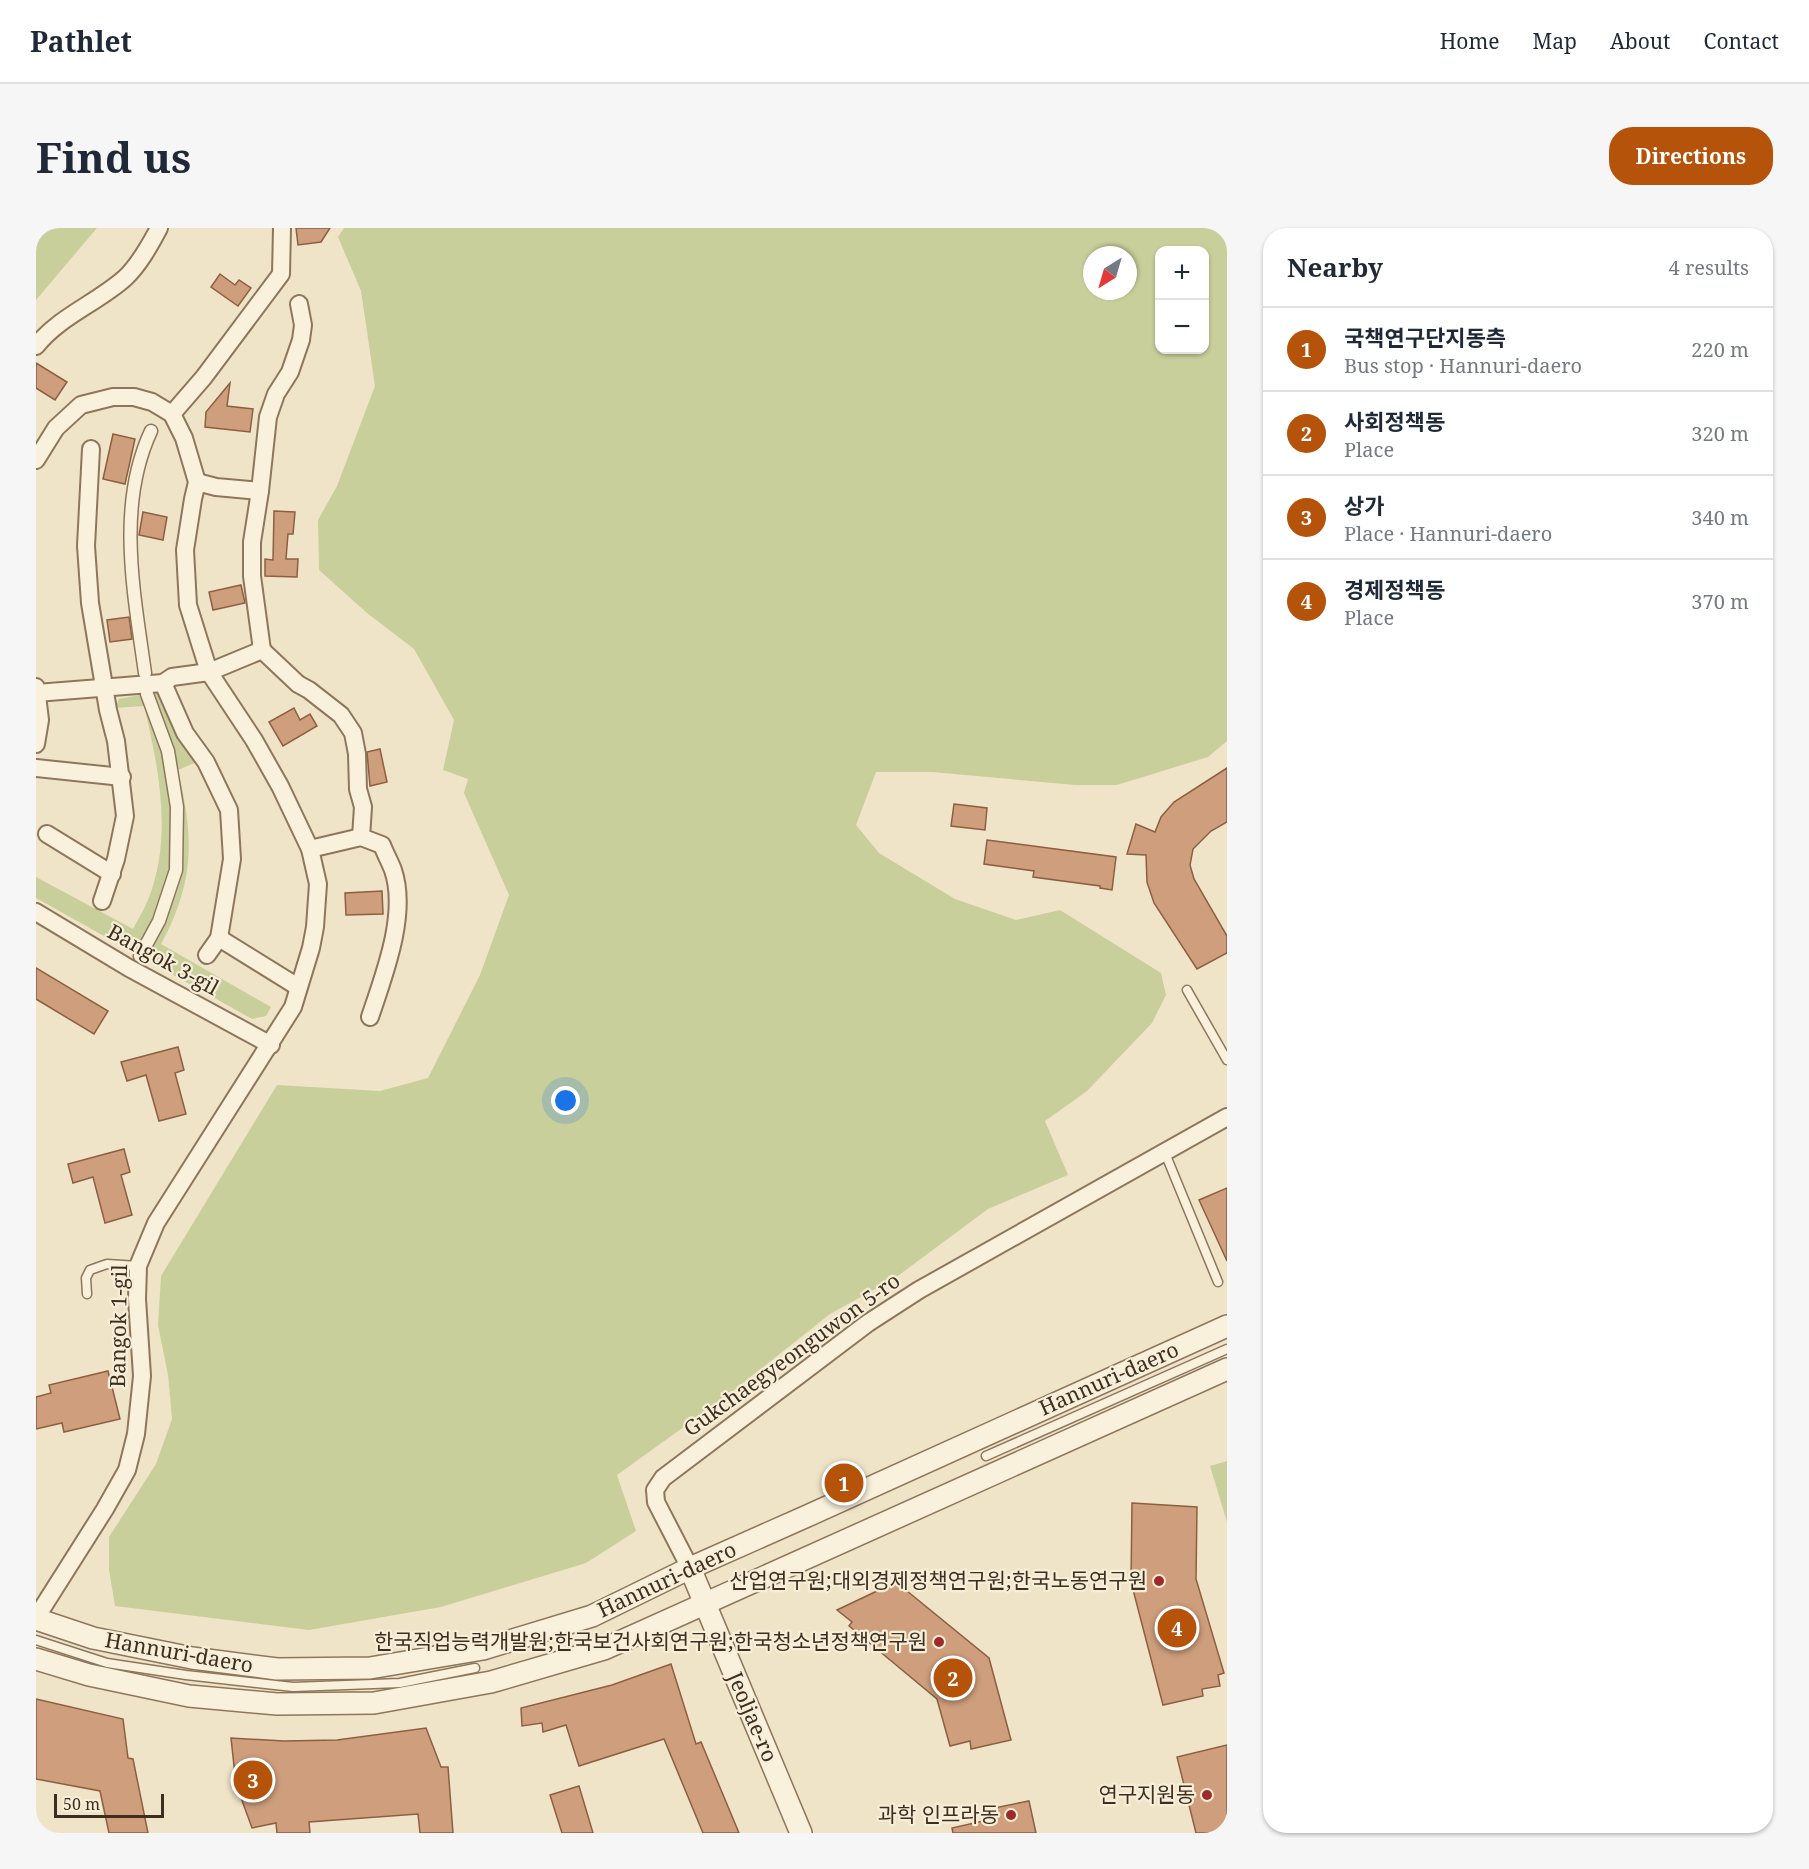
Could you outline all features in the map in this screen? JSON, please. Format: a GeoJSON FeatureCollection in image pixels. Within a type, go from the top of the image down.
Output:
{"type":"FeatureCollection","features":[{"type":"Feature","properties":{"kind":"street"},"geometry":{"type":"LineString","coordinates":[[36,346],[58,323],[85,307],[126,277],[147,250],[159,228]]}},
{"type":"Feature","properties":{"kind":"street"},"geometry":{"type":"LineString","coordinates":[[172,414],[210,369],[281,274],[282,228]]}},
{"type":"Feature","properties":{"kind":"street"},"geometry":{"type":"LineString","coordinates":[[299,304],[303,325],[301,340],[290,372],[276,394],[268,417],[252,542],[252,576],[262,650],[298,684],[341,715],[352,734],[357,754],[358,789],[363,807],[361,837]]}},
{"type":"Feature","properties":{"kind":"street"},"geometry":{"type":"LineString","coordinates":[[36,460],[56,428],[81,405],[113,397],[134,397],[152,402],[172,414],[184,438],[197,482],[216,487],[260,491]]}},
{"type":"Feature","properties":{"kind":"street"},"geometry":{"type":"LineString","coordinates":[[145,673],[133,591],[129,541],[136,475],[141,452],[152,430]]}},
{"type":"Feature","properties":{"kind":"street"},"geometry":{"type":"LineString","coordinates":[[91,449],[86,546],[90,603],[122,777],[125,816],[112,874],[102,901]]}},
{"type":"Feature","properties":{"kind":"street","name":"Bangok 1-gil"},"geometry":{"type":"LineString","coordinates":[[36,1619],[105,1509],[126,1470],[136,1434],[142,1376],[137,1299],[138,1266],[156,1223],[293,1007],[315,927],[318,884],[310,849],[254,740],[209,672],[188,605],[185,550],[197,482]]}},
{"type":"Feature","properties":{"kind":"street"},"geometry":{"type":"LineString","coordinates":[[36,744],[40,720],[36,691],[163,683],[172,677],[209,672],[262,650]]}},
{"type":"Feature","properties":{"kind":"street"},"geometry":{"type":"LineString","coordinates":[[163,683],[185,733],[206,762],[229,810],[232,859],[219,938],[207,955]]}},
{"type":"Feature","properties":{"kind":"street"},"geometry":{"type":"LineString","coordinates":[[140,956],[159,921],[176,870],[177,807],[168,751],[147,694]]}},
{"type":"Feature","properties":{"kind":"street"},"geometry":{"type":"LineString","coordinates":[[36,768],[122,777]]}},
{"type":"Feature","properties":{"kind":"street"},"geometry":{"type":"LineString","coordinates":[[47,834],[112,874]]}},
{"type":"Feature","properties":{"kind":"street"},"geometry":{"type":"LineString","coordinates":[[310,849],[361,837],[382,845],[394,872],[397,892],[396,920],[387,968],[370,1017]]}},
{"type":"Feature","properties":{"kind":"street","name":"Bangok 3-gil"},"geometry":{"type":"LineString","coordinates":[[36,912],[129,968],[271,1045]]}},
{"type":"Feature","properties":{"kind":"street"},"geometry":{"type":"LineString","coordinates":[[219,938],[298,987]]}},
{"type":"Feature","properties":{"kind":"street","name":"Gukchaegyeonguwon 5-ro"},"geometry":{"type":"LineString","coordinates":[[690,1568],[656,1502],[655,1490],[663,1478],[868,1323],[919,1290],[1227,1117]]}},
{"type":"Feature","properties":{"kind":"street","name":"Hannuri-daero"},"geometry":{"type":"LineString","coordinates":[[36,1619],[93,1638],[192,1658],[277,1669],[370,1668],[483,1649],[592,1616],[690,1568],[1227,1326]]}},
{"type":"Feature","properties":{"kind":"street","name":"Hannuri-daero"},"geometry":{"type":"LineString","coordinates":[[36,1659],[89,1675],[189,1696],[277,1704],[374,1703],[491,1682],[604,1649],[1227,1369]]}},
{"type":"Feature","properties":{"kind":"street","name":"Jeoljae-ro"},"geometry":{"type":"LineString","coordinates":[[690,1568],[801,1833]]}},
{"type":"Feature","properties":{"kind":"lane"},"geometry":{"type":"LineString","coordinates":[[1186,990],[1227,1060]]}},
{"type":"Feature","properties":{"kind":"lane"},"geometry":{"type":"LineString","coordinates":[[1165,1153],[1218,1282]]}},
{"type":"Feature","properties":{"kind":"lane"},"geometry":{"type":"LineString","coordinates":[[87,1294],[86,1278],[90,1270],[107,1264],[138,1266]]}},
{"type":"Feature","properties":{"kind":"lane"},"geometry":{"type":"LineString","coordinates":[[986,1456],[1227,1349]]}},
{"type":"Feature","properties":{"kind":"lane"},"geometry":{"type":"LineString","coordinates":[[36,1640],[107,1663],[186,1676],[293,1687],[400,1683],[475,1668]]}},
{"type":"Feature","properties":{"kind":"green space"},"geometry":{"type":"Polygon","coordinates":[[[36,228],[97,228],[36,300],[36,228]]]}},
{"type":"Feature","properties":{"kind":"green space"},"geometry":{"type":"Polygon","coordinates":[[[344,228],[1227,228],[1227,741],[1208,757],[1117,785],[1075,785],[932,772],[876,772],[856,825],[879,853],[955,899],[1016,920],[1060,910],[1161,973],[1166,995],[1152,1023],[1087,1091],[1045,1121],[1068,1175],[988,1209],[895,1278],[830,1314],[724,1398],[617,1475],[636,1531],[586,1563],[441,1607],[309,1630],[115,1606],[109,1570],[109,1537],[156,1464],[172,1419],[168,1375],[158,1325],[161,1276],[277,1085],[380,1091],[428,1078],[480,975],[509,895],[464,793],[468,779],[443,770],[454,720],[414,649],[367,613],[319,570],[318,520],[337,486],[375,386],[361,291],[338,237],[344,228]]]}},
{"type":"Feature","properties":{"kind":"green space"},"geometry":{"type":"Polygon","coordinates":[[[161,691],[168,714],[197,762],[178,770],[187,817],[188,859],[186,879],[180,900],[161,944],[271,1007],[266,1016],[252,1019],[36,898],[36,877],[133,929],[146,904],[156,876],[162,828],[161,803],[144,706],[115,708],[119,699],[161,691]]]}},
{"type":"Feature","properties":{"kind":"green space"},"geometry":{"type":"Polygon","coordinates":[[[1227,1461],[1227,1522],[1210,1466],[1227,1461]]]}},
{"type":"Feature","properties":{"kind":"building"},"geometry":{"type":"Polygon","coordinates":[[[296,228],[330,228],[321,242],[298,245],[296,228]]]}},
{"type":"Feature","properties":{"kind":"building"},"geometry":{"type":"Polygon","coordinates":[[[220,274],[235,285],[239,280],[251,288],[238,306],[211,287],[220,274]]]}},
{"type":"Feature","properties":{"kind":"building"},"geometry":{"type":"Polygon","coordinates":[[[36,363],[67,382],[55,400],[36,388],[36,363]]]}},
{"type":"Feature","properties":{"kind":"building"},"geometry":{"type":"Polygon","coordinates":[[[230,383],[227,406],[253,409],[250,432],[205,427],[206,412],[230,383]]]}},
{"type":"Feature","properties":{"kind":"building"},"geometry":{"type":"Polygon","coordinates":[[[113,434],[135,439],[125,484],[103,479],[113,434]]]}},
{"type":"Feature","properties":{"kind":"building"},"geometry":{"type":"Polygon","coordinates":[[[274,511],[295,512],[293,534],[288,534],[286,559],[298,559],[297,577],[265,576],[265,559],[273,560],[274,511]]]}},
{"type":"Feature","properties":{"kind":"building"},"geometry":{"type":"Polygon","coordinates":[[[143,512],[167,517],[163,540],[139,535],[143,512]]]}},
{"type":"Feature","properties":{"kind":"building"},"geometry":{"type":"Polygon","coordinates":[[[241,585],[245,603],[213,610],[209,592],[241,585]]]}},
{"type":"Feature","properties":{"kind":"building"},"geometry":{"type":"Polygon","coordinates":[[[129,617],[132,639],[110,642],[107,620],[129,617]]]}},
{"type":"Feature","properties":{"kind":"building"},"geometry":{"type":"Polygon","coordinates":[[[294,708],[300,720],[310,714],[317,726],[283,746],[269,722],[294,708]]]}},
{"type":"Feature","properties":{"kind":"building"},"geometry":{"type":"Polygon","coordinates":[[[380,749],[387,782],[370,786],[367,752],[380,749]]]}},
{"type":"Feature","properties":{"kind":"building"},"geometry":{"type":"Polygon","coordinates":[[[1227,768],[1227,822],[1211,831],[1193,849],[1190,865],[1194,879],[1227,936],[1227,953],[1197,969],[1154,903],[1147,882],[1146,855],[1127,854],[1136,824],[1155,832],[1161,817],[1174,802],[1227,768]]]}},
{"type":"Feature","properties":{"kind":"building"},"geometry":{"type":"Polygon","coordinates":[[[954,804],[987,808],[985,830],[951,826],[954,804]]]}},
{"type":"Feature","properties":{"kind":"building"},"geometry":{"type":"Polygon","coordinates":[[[987,840],[1116,857],[1112,890],[1100,888],[1100,886],[1033,877],[1034,871],[984,864],[987,840]]]}},
{"type":"Feature","properties":{"kind":"building"},"geometry":{"type":"Polygon","coordinates":[[[382,891],[383,914],[346,915],[345,893],[382,891]]]}},
{"type":"Feature","properties":{"kind":"building"},"geometry":{"type":"Polygon","coordinates":[[[36,968],[108,1011],[94,1034],[36,999],[36,968]]]}},
{"type":"Feature","properties":{"kind":"building"},"geometry":{"type":"Polygon","coordinates":[[[178,1047],[184,1070],[175,1073],[186,1114],[159,1121],[146,1075],[127,1081],[121,1062],[178,1047]]]}},
{"type":"Feature","properties":{"kind":"building"},"geometry":{"type":"Polygon","coordinates":[[[124,1149],[130,1172],[121,1175],[132,1215],[105,1223],[93,1177],[73,1183],[68,1164],[124,1149]]]}},
{"type":"Feature","properties":{"kind":"building"},"geometry":{"type":"Polygon","coordinates":[[[1227,1188],[1227,1261],[1199,1200],[1227,1188]]]}},
{"type":"Feature","properties":{"kind":"building"},"geometry":{"type":"Polygon","coordinates":[[[108,1371],[120,1419],[64,1432],[62,1423],[36,1429],[36,1397],[51,1393],[49,1385],[108,1371]]]}},
{"type":"Feature","properties":{"kind":"building"},"geometry":{"type":"Polygon","coordinates":[[[1132,1503],[1197,1507],[1196,1579],[1224,1673],[1218,1675],[1220,1686],[1202,1689],[1203,1696],[1163,1705],[1131,1582],[1132,1503]]]}},
{"type":"Feature","properties":{"kind":"building"},"geometry":{"type":"Polygon","coordinates":[[[896,1582],[989,1658],[1011,1740],[971,1749],[970,1741],[950,1746],[937,1699],[849,1626],[852,1622],[837,1610],[896,1582]]]}},
{"type":"Feature","properties":{"kind":"building"},"geometry":{"type":"Polygon","coordinates":[[[671,1664],[696,1744],[701,1742],[739,1833],[703,1833],[664,1739],[579,1766],[566,1725],[543,1732],[542,1723],[522,1726],[521,1708],[612,1685],[671,1664]]]}},
{"type":"Feature","properties":{"kind":"building"},"geometry":{"type":"Polygon","coordinates":[[[36,1699],[123,1719],[128,1758],[133,1759],[148,1833],[109,1833],[100,1791],[36,1779],[36,1699]]]}},
{"type":"Feature","properties":{"kind":"building"},"geometry":{"type":"Polygon","coordinates":[[[426,1728],[441,1767],[448,1767],[453,1833],[420,1833],[418,1814],[309,1822],[310,1833],[277,1833],[276,1823],[252,1828],[236,1784],[231,1738],[284,1741],[337,1740],[426,1728]]]}},
{"type":"Feature","properties":{"kind":"building","name":"연구지원동"},"geometry":{"type":"Polygon","coordinates":[[[1227,1745],[1227,1833],[1196,1833],[1177,1757],[1227,1745]]]}},
{"type":"Feature","properties":{"kind":"building"},"geometry":{"type":"Polygon","coordinates":[[[579,1786],[593,1833],[562,1833],[550,1795],[579,1786]]]}},
{"type":"Feature","properties":{"kind":"building","name":"과학 인프라동"},"geometry":{"type":"Polygon","coordinates":[[[1029,1801],[1036,1833],[953,1833],[952,1828],[992,1819],[989,1809],[1029,1801]]]}},
{"type":"Feature","properties":{"kind":"place","name":"국책연구단지동측"},"geometry":{"type":"Point","coordinates":[844,1483]}},
{"type":"Feature","properties":{"kind":"place","name":"산업연구원;대외경제정책연구원;한국노동연구원"},"geometry":{"type":"Point","coordinates":[1159,1581]}},
{"type":"Feature","properties":{"kind":"place","name":"경제정책동"},"geometry":{"type":"Point","coordinates":[1177,1628]}},
{"type":"Feature","properties":{"kind":"place","name":"한국직업능력개발원;한국보건사회연구원;한국청소년정책연구원"},"geometry":{"type":"Point","coordinates":[939,1642]}},
{"type":"Feature","properties":{"kind":"place","name":"사회정책동"},"geometry":{"type":"Point","coordinates":[953,1678]}},
{"type":"Feature","properties":{"kind":"place","name":"상가"},"geometry":{"type":"Point","coordinates":[253,1780]}},
{"type":"Feature","properties":{"kind":"place","name":"연구지원동"},"geometry":{"type":"Point","coordinates":[1207,1795]}},
{"type":"Feature","properties":{"kind":"place","name":"과학 인프라동"},"geometry":{"type":"Point","coordinates":[1011,1815]}}]}
